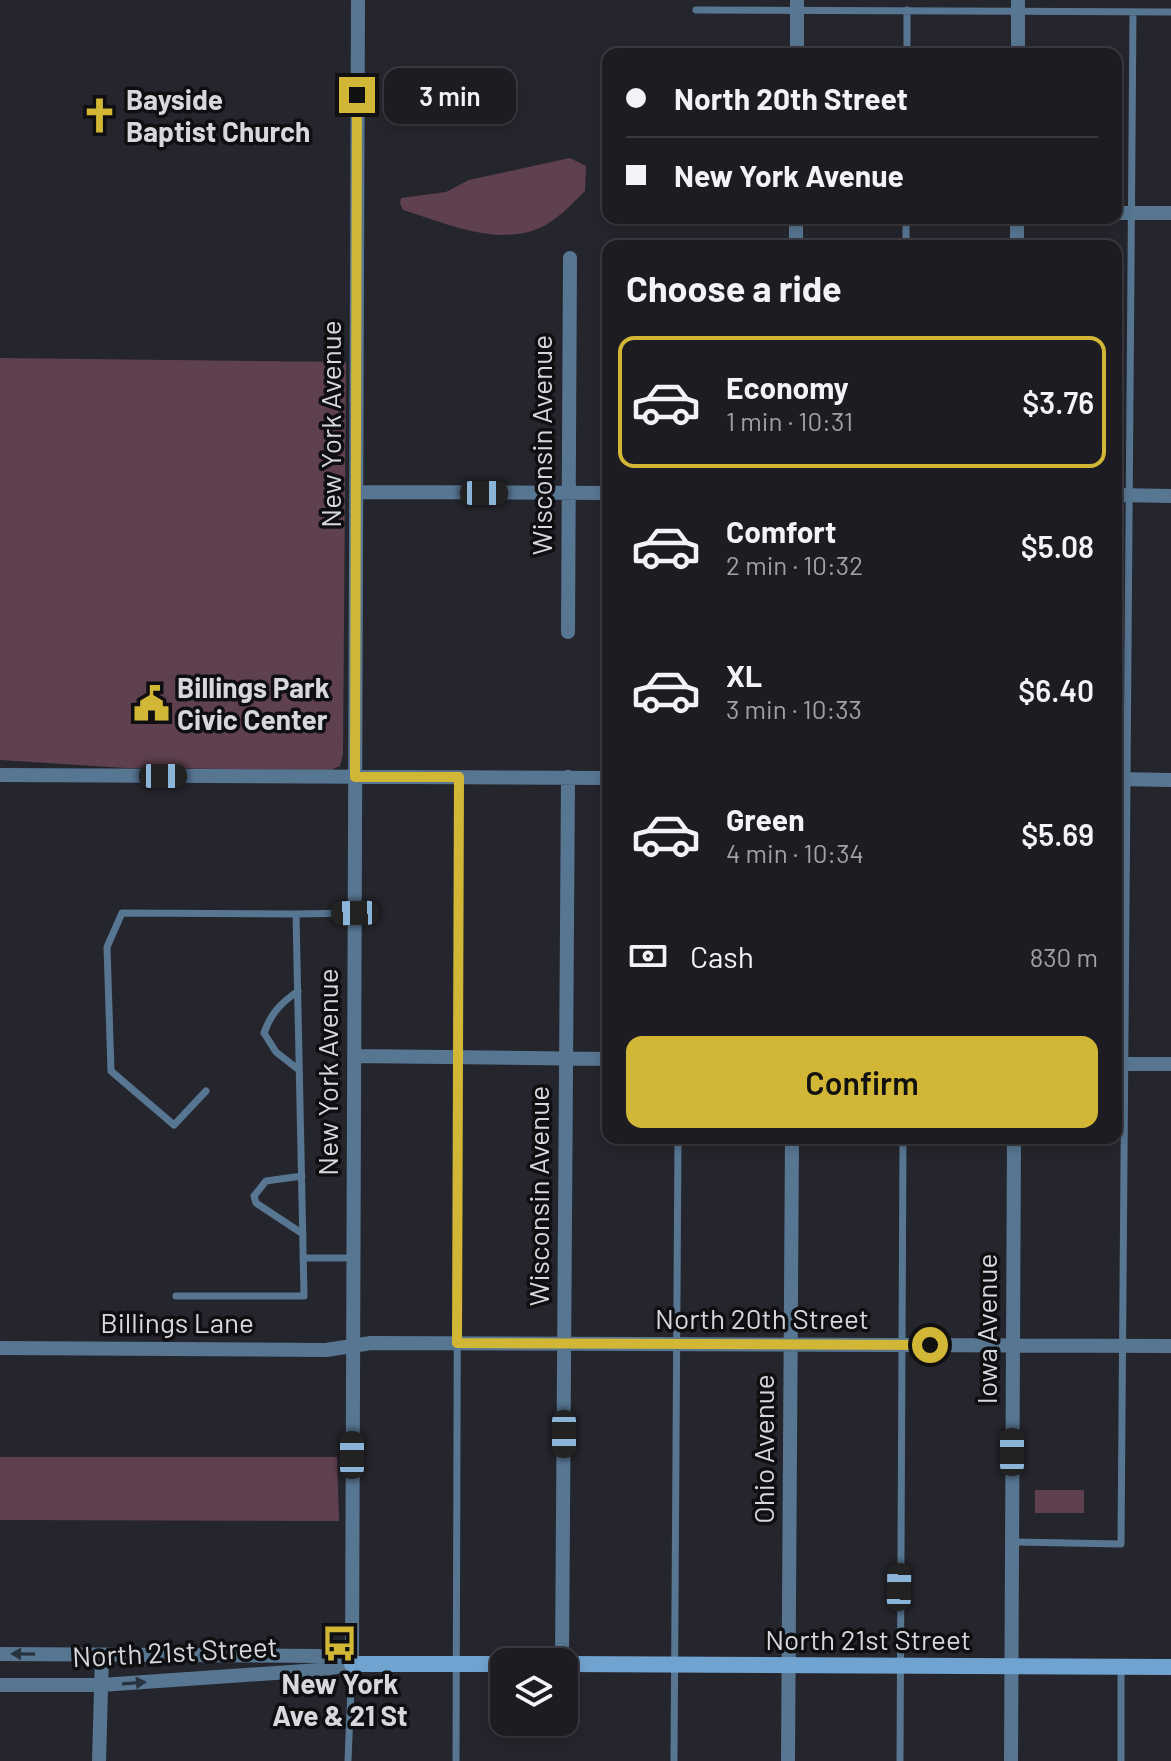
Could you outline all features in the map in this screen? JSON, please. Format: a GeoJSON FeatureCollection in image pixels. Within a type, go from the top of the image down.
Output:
{"type":"FeatureCollection","features":[{"type":"Feature","properties":{"kind":"street","name":"New York Avenue"},"geometry":{"type":"LineString","coordinates":[[352,1664],[358,0]]}},
{"type":"Feature","properties":{"kind":"street"},"geometry":{"type":"LineString","coordinates":[[797,5],[797,48]]}},
{"type":"Feature","properties":{"kind":"street"},"geometry":{"type":"LineString","coordinates":[[1018,5],[1018,48]]}},
{"type":"Feature","properties":{"kind":"street"},"geometry":{"type":"LineString","coordinates":[[1123,213],[1171,213]]}},
{"type":"Feature","properties":{"kind":"street","name":"Wisconsin Avenue"},"geometry":{"type":"LineString","coordinates":[[568,632],[570,258]]}},
{"type":"Feature","properties":{"kind":"street"},"geometry":{"type":"LineString","coordinates":[[357,492],[602,493]]}},
{"type":"Feature","properties":{"kind":"street"},"geometry":{"type":"LineString","coordinates":[[1123,495],[1171,496]]}},
{"type":"Feature","properties":{"kind":"street"},"geometry":{"type":"LineString","coordinates":[[0,775],[602,778]]}},
{"type":"Feature","properties":{"kind":"street","name":"Wisconsin Avenue"},"geometry":{"type":"LineString","coordinates":[[563,1648],[568,777]]}},
{"type":"Feature","properties":{"kind":"street"},"geometry":{"type":"LineString","coordinates":[[1122,779],[1171,780]]}},
{"type":"Feature","properties":{"kind":"street"},"geometry":{"type":"LineString","coordinates":[[354,1056],[602,1059]]}},
{"type":"Feature","properties":{"kind":"street"},"geometry":{"type":"LineString","coordinates":[[1122,1064],[1171,1064]]}},
{"type":"Feature","properties":{"kind":"street","name":"Ohio Avenue"},"geometry":{"type":"LineString","coordinates":[[788,1761],[792,1144]]}},
{"type":"Feature","properties":{"kind":"street","name":"Iowa Avenue"},"geometry":{"type":"LineString","coordinates":[[1011,1761],[1014,1144]]}},
{"type":"Feature","properties":{"kind":"street","name":"North 20th Street"},"geometry":{"type":"LineString","coordinates":[[353,1346],[457,1343],[1171,1346]]}},
{"type":"Feature","properties":{"kind":"street","name":"Billings Lane"},"geometry":{"type":"LineString","coordinates":[[0,1348],[326,1350],[353,1346]]}},
{"type":"Feature","properties":{"kind":"street","name":"North 21st Street"},"geometry":{"type":"LineString","coordinates":[[0,1654],[319,1656],[352,1664]]}},
{"type":"Feature","properties":{"kind":"street"},"geometry":{"type":"LineString","coordinates":[[99,1761],[102,1655]]}},
{"type":"Feature","properties":{"kind":"street","name":"North 21st Street"},"geometry":{"type":"LineString","coordinates":[[578,1663],[1171,1667]]}},
{"type":"Feature","properties":{"kind":"street","name":"North 21st Street"},"geometry":{"type":"LineString","coordinates":[[0,1685],[101,1685],[303,1671],[352,1664],[490,1664]]}},
{"type":"Feature","properties":{"kind":"lane"},"geometry":{"type":"LineString","coordinates":[[696,10],[797,5],[907,10],[1018,5],[1171,12]]}},
{"type":"Feature","properties":{"kind":"lane"},"geometry":{"type":"LineString","coordinates":[[907,10],[907,48]]}},
{"type":"Feature","properties":{"kind":"lane"},"geometry":{"type":"LineString","coordinates":[[1122,590],[1123,213],[1133,12]]}},
{"type":"Feature","properties":{"kind":"lane"},"geometry":{"type":"LineString","coordinates":[[456,1761],[459,777]]}},
{"type":"Feature","properties":{"kind":"lane"},"geometry":{"type":"LineString","coordinates":[[206,1091],[174,1125],[111,1071],[107,947],[122,913],[355,913]]}},
{"type":"Feature","properties":{"kind":"lane"},"geometry":{"type":"LineString","coordinates":[[176,1296],[304,1296],[296,914]]}},
{"type":"Feature","properties":{"kind":"lane"},"geometry":{"type":"LineString","coordinates":[[298,991],[281,1003],[269,1019],[264,1033],[276,1052],[299,1070]]}},
{"type":"Feature","properties":{"kind":"lane"},"geometry":{"type":"LineString","coordinates":[[674,1761],[678,1144]]}},
{"type":"Feature","properties":{"kind":"lane"},"geometry":{"type":"LineString","coordinates":[[900,1761],[898,1666],[903,1144]]}},
{"type":"Feature","properties":{"kind":"lane"},"geometry":{"type":"LineString","coordinates":[[1012,1542],[1121,1544],[1121,1144]]}},
{"type":"Feature","properties":{"kind":"lane"},"geometry":{"type":"LineString","coordinates":[[302,1176],[266,1181],[254,1196],[256,1203],[303,1234]]}},
{"type":"Feature","properties":{"kind":"lane"},"geometry":{"type":"LineString","coordinates":[[303,1258],[353,1258]]}},
{"type":"Feature","properties":{"kind":"lane"},"geometry":{"type":"LineString","coordinates":[[348,1761],[352,1664]]}},
{"type":"Feature","properties":{"kind":"lane"},"geometry":{"type":"LineString","coordinates":[[1121,1667],[1121,1761]]}},
{"type":"Feature","properties":{"kind":"shaded area"},"geometry":{"type":"Polygon","coordinates":[[[570,158],[586,166],[585,191],[550,222],[521,234],[486,234],[452,226],[403,210],[400,203],[401,198],[446,192],[469,180],[570,158]]]}},
{"type":"Feature","properties":{"kind":"shaded area"},"geometry":{"type":"Polygon","coordinates":[[[0,358],[346,362],[343,754],[340,766],[331,770],[126,768],[0,760],[0,358]]]}},
{"type":"Feature","properties":{"kind":"shaded area"},"geometry":{"type":"Polygon","coordinates":[[[0,1457],[337,1457],[339,1521],[0,1520],[0,1457]]]}},
{"type":"Feature","properties":{"kind":"shaded area"},"geometry":{"type":"Polygon","coordinates":[[[1035,1490],[1084,1490],[1084,1513],[1035,1513],[1035,1490]]]}},
{"type":"Feature","properties":{"kind":"place","name":"Bayside Baptist Church"},"geometry":{"type":"Point","coordinates":[100,116]}},
{"type":"Feature","properties":{"kind":"place","name":"Billings Park Civic Center"},"geometry":{"type":"Point","coordinates":[151,704]}},
{"type":"Feature","properties":{"kind":"place","name":"New York Ave & 21 St"},"geometry":{"type":"Point","coordinates":[340,1644]}},
{"type":"Feature","properties":{"kind":"route"},"geometry":{"type":"LineString","coordinates":[[357,95],[355,777],[459,777],[457,1343],[930,1345]]}}]}
